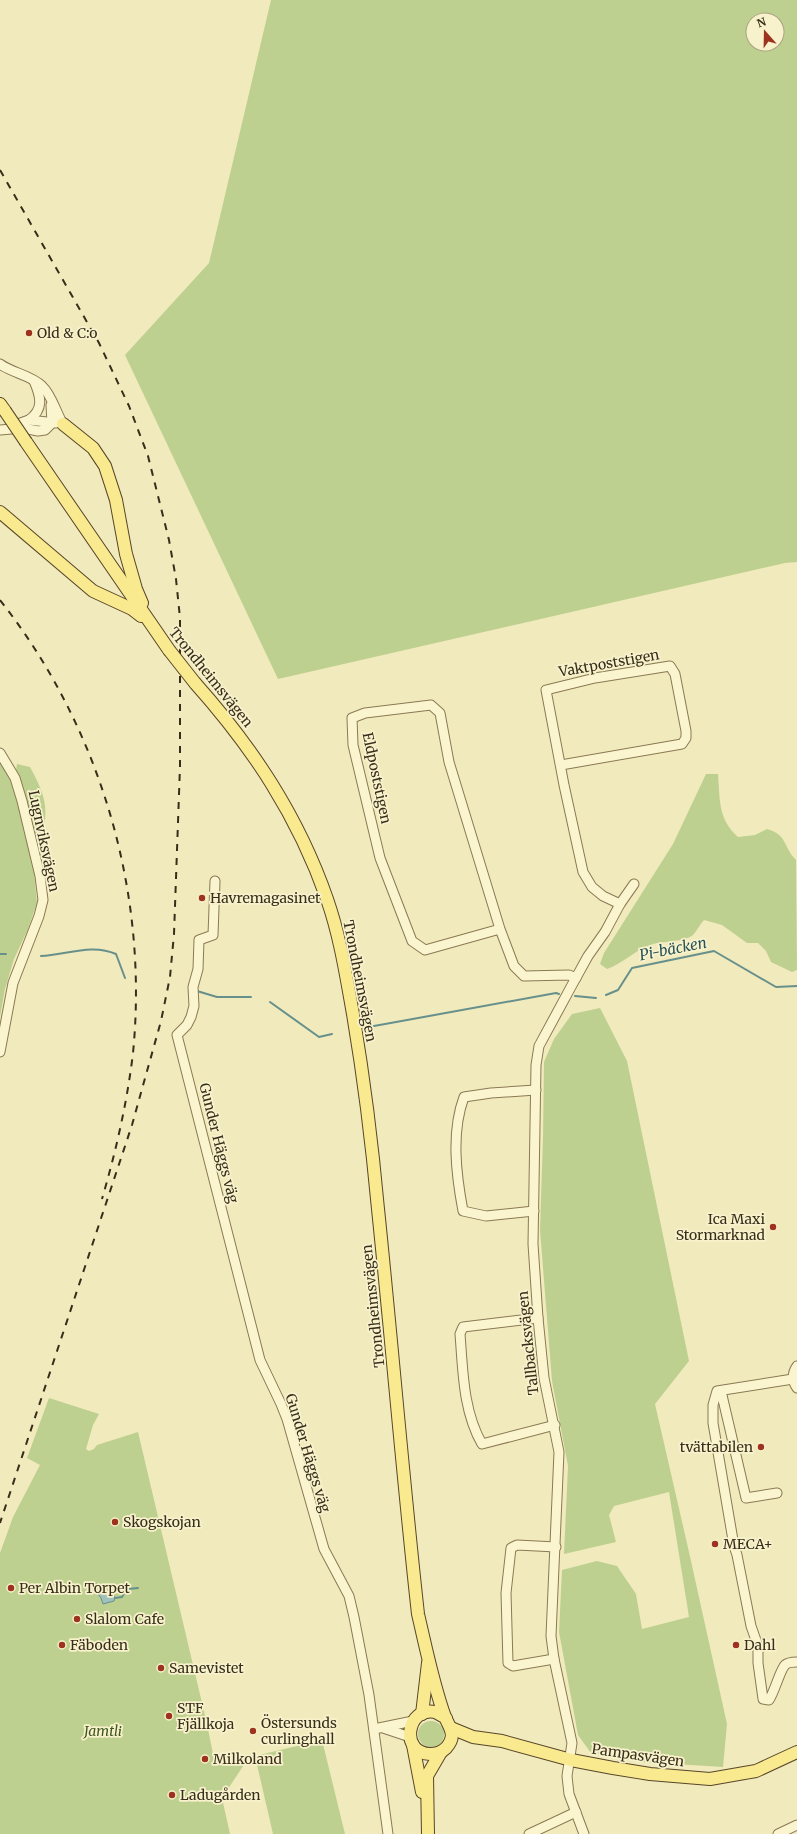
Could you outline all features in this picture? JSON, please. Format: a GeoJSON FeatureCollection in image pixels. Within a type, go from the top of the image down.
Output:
{"type":"FeatureCollection","features":[{"type":"Feature","properties":{"kind":"main road","name":"Trondheimsvägen"},"geometry":{"type":"LineString","coordinates":[[2,407],[168,650],[243,740],[278,793],[318,874],[328,900],[341,947],[369,1115],[418,1614],[428,1660],[448,1723]]}},
{"type":"Feature","properties":{"kind":"main road"},"geometry":{"type":"LineString","coordinates":[[57,424],[93,448],[106,466],[116,500],[126,554],[136,589],[152,627]]}},
{"type":"Feature","properties":{"kind":"main road"},"geometry":{"type":"LineString","coordinates":[[0,512],[93,591],[132,609],[152,627]]}},
{"type":"Feature","properties":{"kind":"main road","name":"Trondheimsvägen"},"geometry":{"type":"LineString","coordinates":[[418,1717],[428,1660]]}},
{"type":"Feature","properties":{"kind":"main road"},"geometry":{"type":"LineString","coordinates":[[434,1712],[448,1723],[452,1738],[427,1776],[428,1829],[410,1729],[418,1717],[434,1712]]}},
{"type":"Feature","properties":{"kind":"main road","name":"Pampasvägen"},"geometry":{"type":"LineString","coordinates":[[448,1723],[473,1737],[502,1741],[570,1760],[650,1774],[710,1779],[756,1771],[797,1752]]}},
{"type":"Feature","properties":{"kind":"main road","name":"Pampasvägen"},"geometry":{"type":"LineString","coordinates":[[444,1749],[473,1737]]}},
{"type":"Feature","properties":{"kind":"main road"},"geometry":{"type":"LineString","coordinates":[[411,1741],[418,1751],[426,1754],[434,1754],[444,1749]]}},
{"type":"Feature","properties":{"kind":"street"},"geometry":{"type":"LineString","coordinates":[[0,364],[8,370],[41,384],[47,391],[57,424]]}},
{"type":"Feature","properties":{"kind":"street"},"geometry":{"type":"LineString","coordinates":[[0,430],[28,420],[38,413],[39,396],[34,380]]}},
{"type":"Feature","properties":{"kind":"street"},"geometry":{"type":"LineString","coordinates":[[28,420],[57,424]]}},
{"type":"Feature","properties":{"kind":"street"},"geometry":{"type":"LineString","coordinates":[[0,430],[23,428],[38,431],[45,430],[57,424]]}},
{"type":"Feature","properties":{"kind":"street","name":"Vaktpoststigen"},"geometry":{"type":"LineString","coordinates":[[561,765],[682,744],[686,738],[686,731],[675,674],[670,666],[595,678],[546,690],[561,765],[584,872],[592,887],[603,896],[620,904]]}},
{"type":"Feature","properties":{"kind":"street","name":"Eldpoststigen"},"geometry":{"type":"LineString","coordinates":[[500,929],[425,950],[412,941],[380,858],[354,745],[352,718],[365,713],[431,705],[440,713],[449,762],[500,929],[514,966],[524,976],[573,977]]}},
{"type":"Feature","properties":{"kind":"street","name":"Lugnviksvägen"},"geometry":{"type":"LineString","coordinates":[[0,753],[15,778],[22,801],[40,876],[42,900],[39,916],[13,983],[0,1052]]}},
{"type":"Feature","properties":{"kind":"street","name":"Gunder Häggs väg"},"geometry":{"type":"LineString","coordinates":[[215,881],[213,935],[199,940],[191,1017],[187,1025],[177,1035],[260,1360],[281,1404],[324,1550],[349,1596],[374,1729],[388,1834]]}},
{"type":"Feature","properties":{"kind":"street","name":"Tallbacksvägen"},"geometry":{"type":"LineString","coordinates":[[584,1834],[569,1794],[567,1776],[572,1743],[554,1659],[551,1636],[560,1452],[544,1378],[533,1244],[536,1065],[539,1046],[573,977],[606,932],[620,904],[634,884]]}},
{"type":"Feature","properties":{"kind":"street"},"geometry":{"type":"LineString","coordinates":[[534,1212],[486,1216],[463,1211],[457,1168],[458,1114],[464,1096],[536,1090]]}},
{"type":"Feature","properties":{"kind":"street"},"geometry":{"type":"LineString","coordinates":[[538,1318],[463,1328],[460,1334],[466,1397],[474,1430],[482,1444],[555,1426]]}},
{"type":"Feature","properties":{"kind":"street"},"geometry":{"type":"LineString","coordinates":[[797,1366],[794,1372],[795,1384],[717,1391],[713,1405],[713,1423],[734,1546],[751,1626],[758,1646],[758,1663],[764,1699],[769,1700],[774,1693],[785,1665],[797,1662]]}},
{"type":"Feature","properties":{"kind":"street"},"geometry":{"type":"LineString","coordinates":[[724,1391],[746,1498],[777,1493]]}},
{"type":"Feature","properties":{"kind":"street"},"geometry":{"type":"LineString","coordinates":[[554,1659],[513,1666],[508,1663],[506,1593],[511,1548],[516,1545],[556,1547]]}},
{"type":"Feature","properties":{"kind":"street"},"geometry":{"type":"LineString","coordinates":[[374,1729],[383,1728],[418,1717]]}},
{"type":"Feature","properties":{"kind":"street"},"geometry":{"type":"LineString","coordinates":[[383,1728],[411,1741]]}},
{"type":"Feature","properties":{"kind":"street"},"geometry":{"type":"LineString","coordinates":[[530,1834],[576,1812]]}},
{"type":"Feature","properties":{"kind":"street"},"geometry":{"type":"LineString","coordinates":[[778,1834],[797,1825]]}},
{"type":"Feature","properties":{"kind":"green space"},"geometry":{"type":"Polygon","coordinates":[[[271,0],[797,0],[797,562],[785,563],[278,679],[125,355],[209,263],[271,0]]]}},
{"type":"Feature","properties":{"kind":"green space"},"geometry":{"type":"Polygon","coordinates":[[[0,762],[6,768],[18,800],[34,872],[37,903],[28,929],[14,959],[5,989],[0,1017],[0,762]]]}},
{"type":"Feature","properties":{"kind":"green space"},"geometry":{"type":"Polygon","coordinates":[[[17,764],[30,767],[42,794],[45,819],[41,840],[34,834],[25,796],[16,770],[17,764]]]}},
{"type":"Feature","properties":{"kind":"green space"},"geometry":{"type":"Polygon","coordinates":[[[706,774],[718,774],[720,801],[723,816],[731,830],[738,837],[755,835],[767,829],[782,838],[796,860],[797,970],[792,972],[771,962],[766,951],[758,943],[747,943],[722,925],[704,920],[693,935],[684,939],[647,946],[607,969],[600,964],[604,953],[673,844],[706,774]]]}},
{"type":"Feature","properties":{"kind":"green space"},"geometry":{"type":"Polygon","coordinates":[[[600,1008],[627,1061],[689,1361],[655,1404],[727,1724],[723,1767],[642,1762],[591,1753],[578,1735],[559,1632],[562,1570],[597,1561],[617,1566],[636,1594],[642,1629],[689,1617],[669,1492],[614,1506],[609,1515],[616,1542],[564,1554],[568,1466],[552,1381],[540,1230],[544,1062],[554,1039],[572,1014],[600,1008]]]}},
{"type":"Feature","properties":{"kind":"green space","name":"Jamtli"},"geometry":{"type":"Polygon","coordinates":[[[49,1398],[99,1414],[93,1425],[86,1449],[89,1451],[94,1449],[97,1445],[138,1432],[207,1724],[215,1764],[251,1754],[222,1798],[230,1834],[0,1834],[0,1553],[13,1517],[40,1465],[27,1458],[49,1398]]]}},
{"type":"Feature","properties":{"kind":"green space"},"geometry":{"type":"Polygon","coordinates":[[[431,1721],[440,1725],[444,1734],[440,1743],[431,1747],[422,1743],[418,1734],[422,1725],[431,1721]]]}},
{"type":"Feature","properties":{"kind":"green space"},"geometry":{"type":"Polygon","coordinates":[[[322,1740],[345,1834],[273,1834],[255,1756],[322,1740]]]}},
{"type":"Feature","properties":{"kind":"water"},"geometry":{"type":"Polygon","coordinates":[[[96,1583],[108,1593],[112,1593],[115,1597],[114,1601],[103,1604],[101,1598],[96,1592],[96,1583]]]}},
{"type":"Feature","properties":{"kind":"waterway","name":"Pi-bäcken"},"geometry":{"type":"LineString","coordinates":[[41,956],[79,950],[107,951],[116,954],[125,978]]}},
{"type":"Feature","properties":{"kind":"waterway","name":"Pi-bäcken"},"geometry":{"type":"LineString","coordinates":[[606,995],[618,990],[632,968],[714,951],[776,987],[797,986]]}},
{"type":"Feature","properties":{"kind":"waterway","name":"Pi-bäcken"},"geometry":{"type":"LineString","coordinates":[[0,954],[6,954]]}},
{"type":"Feature","properties":{"kind":"waterway","name":"Pi-bäcken"},"geometry":{"type":"LineString","coordinates":[[197,991],[217,997],[251,997]]}},
{"type":"Feature","properties":{"kind":"waterway","name":"Pi-bäcken"},"geometry":{"type":"LineString","coordinates":[[363,1028],[556,993],[559,994]]}},
{"type":"Feature","properties":{"kind":"waterway","name":"Pi-bäcken"},"geometry":{"type":"LineString","coordinates":[[575,996],[596,998]]}},
{"type":"Feature","properties":{"kind":"waterway","name":"Pi-bäcken"},"geometry":{"type":"LineString","coordinates":[[270,1002],[319,1037],[332,1034]]}},
{"type":"Feature","properties":{"kind":"waterway"},"geometry":{"type":"LineString","coordinates":[[128,1589],[138,1588]]}},
{"type":"Feature","properties":{"kind":"waterway"},"geometry":{"type":"LineString","coordinates":[[115,1598],[122,1597],[126,1590]]}},
{"type":"Feature","properties":{"kind":"railway"},"geometry":{"type":"LineString","coordinates":[[0,170],[99,343],[129,406],[148,456],[169,540],[176,579],[180,618],[180,766],[174,934],[170,977],[161,1021],[132,1125],[0,1523]]}},
{"type":"Feature","properties":{"kind":"railway"},"geometry":{"type":"LineString","coordinates":[[0,600],[35,649],[65,702],[90,757],[110,814],[124,872],[133,932],[136,993],[133,1053],[128,1090],[112,1163],[102,1199]]}},
{"type":"Feature","properties":{"kind":"place","name":"Old & C:o"},"geometry":{"type":"Point","coordinates":[29,333]}},
{"type":"Feature","properties":{"kind":"place","name":"Havremagasinet"},"geometry":{"type":"Point","coordinates":[202,898]}},
{"type":"Feature","properties":{"kind":"place","name":"Ica Maxi Stormarknad"},"geometry":{"type":"Point","coordinates":[773,1227]}},
{"type":"Feature","properties":{"kind":"place","name":"tvättabilen"},"geometry":{"type":"Point","coordinates":[761,1447]}},
{"type":"Feature","properties":{"kind":"place","name":"Skogskojan"},"geometry":{"type":"Point","coordinates":[115,1522]}},
{"type":"Feature","properties":{"kind":"place","name":"MECA+"},"geometry":{"type":"Point","coordinates":[715,1544]}},
{"type":"Feature","properties":{"kind":"place","name":"Per Albin Torpet"},"geometry":{"type":"Point","coordinates":[11,1588]}},
{"type":"Feature","properties":{"kind":"place","name":"Slalom Cafe"},"geometry":{"type":"Point","coordinates":[77,1619]}},
{"type":"Feature","properties":{"kind":"place","name":"Fäboden"},"geometry":{"type":"Point","coordinates":[62,1645]}},
{"type":"Feature","properties":{"kind":"place","name":"Dahl"},"geometry":{"type":"Point","coordinates":[736,1645]}},
{"type":"Feature","properties":{"kind":"place","name":"Samevistet"},"geometry":{"type":"Point","coordinates":[161,1668]}},
{"type":"Feature","properties":{"kind":"place","name":"STF Fjällkoja"},"geometry":{"type":"Point","coordinates":[169,1716]}},
{"type":"Feature","properties":{"kind":"place","name":"Östersunds curlinghall"},"geometry":{"type":"Point","coordinates":[253,1731]}},
{"type":"Feature","properties":{"kind":"place","name":"Milkoland"},"geometry":{"type":"Point","coordinates":[205,1759]}},
{"type":"Feature","properties":{"kind":"place","name":"Ladugården"},"geometry":{"type":"Point","coordinates":[172,1795]}}]}
